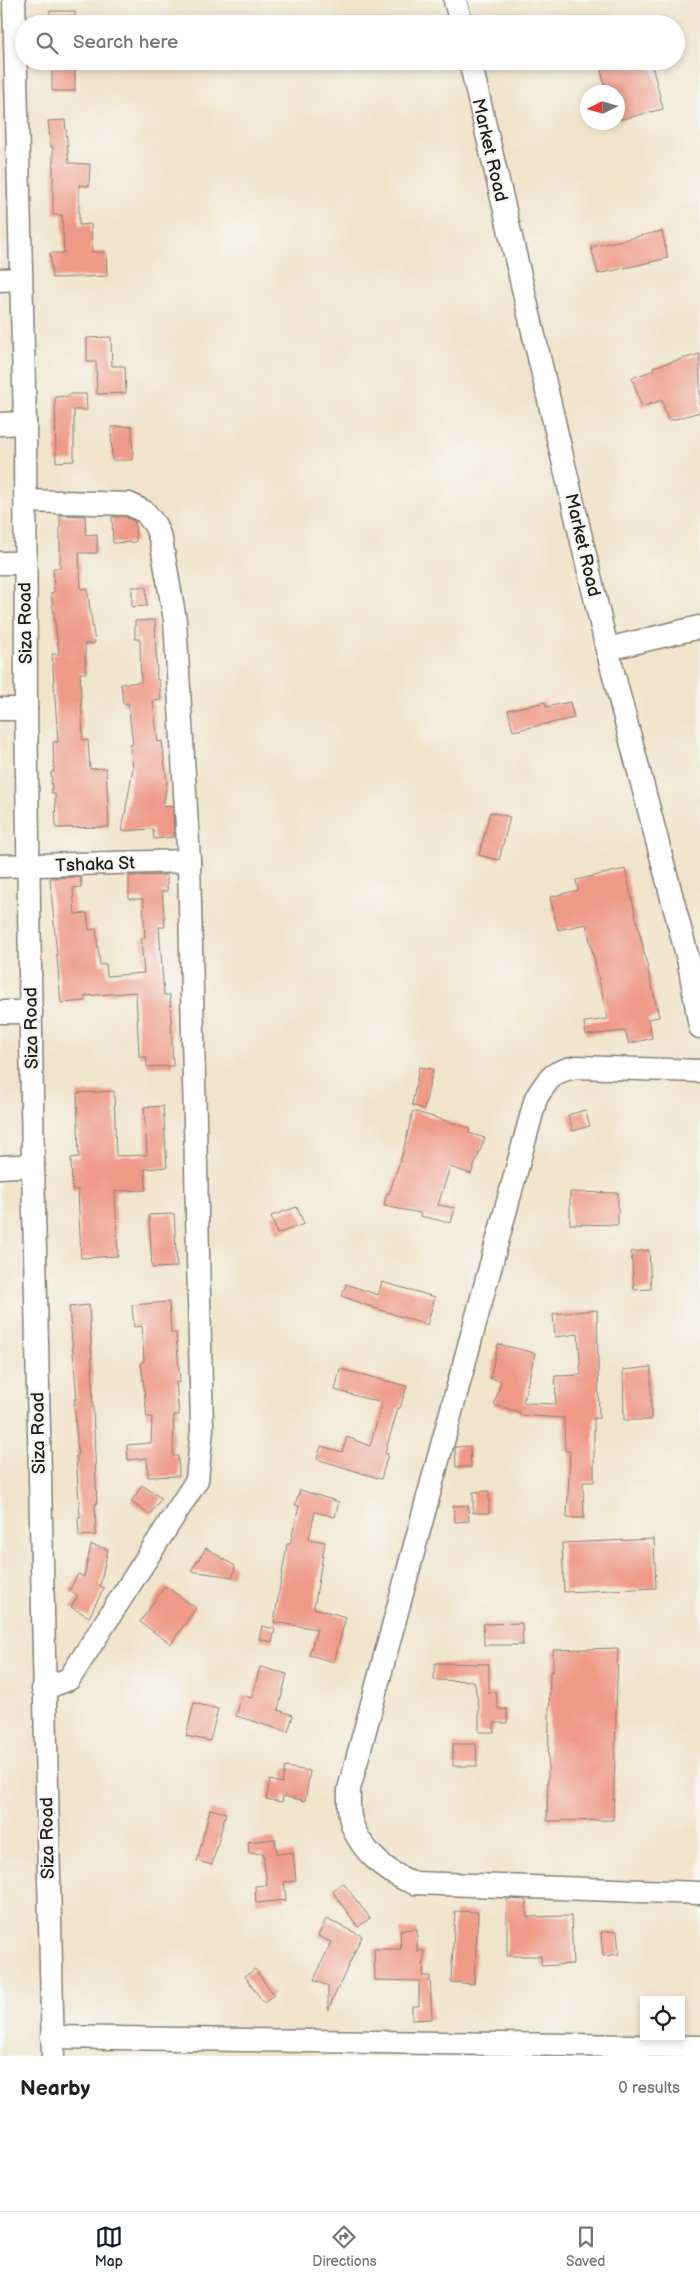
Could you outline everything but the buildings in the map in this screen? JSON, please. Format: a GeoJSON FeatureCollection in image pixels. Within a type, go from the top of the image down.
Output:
{"type":"FeatureCollection","features":[{"type":"Feature","properties":{"kind":"street","name":"Siza Road"},"geometry":{"type":"LineString","coordinates":[[14,0],[9,104],[10,279],[25,423],[26,709],[33,1165],[53,2047]]}},
{"type":"Feature","properties":{"kind":"street"},"geometry":{"type":"LineString","coordinates":[[455,0],[459,15]]}},
{"type":"Feature","properties":{"kind":"street","name":"Market Road"},"geometry":{"type":"LineString","coordinates":[[472,70],[608,649],[689,963],[700,1027]]}},
{"type":"Feature","properties":{"kind":"street"},"geometry":{"type":"LineString","coordinates":[[0,424],[25,423]]}},
{"type":"Feature","properties":{"kind":"street"},"geometry":{"type":"LineString","coordinates":[[26,501],[129,504],[145,512],[155,525],[161,540],[175,620],[189,860],[202,1429],[197,1480],[69,1679],[44,1689]]}},
{"type":"Feature","properties":{"kind":"street"},"geometry":{"type":"LineString","coordinates":[[0,563],[25,563]]}},
{"type":"Feature","properties":{"kind":"street"},"geometry":{"type":"LineString","coordinates":[[608,649],[700,627]]}},
{"type":"Feature","properties":{"kind":"street"},"geometry":{"type":"LineString","coordinates":[[0,709],[26,709]]}},
{"type":"Feature","properties":{"kind":"street","name":"Tshaka St"},"geometry":{"type":"LineString","coordinates":[[0,866],[189,860]]}},
{"type":"Feature","properties":{"kind":"street"},"geometry":{"type":"LineString","coordinates":[[0,1012],[31,1012]]}},
{"type":"Feature","properties":{"kind":"street"},"geometry":{"type":"LineString","coordinates":[[700,1071],[577,1067],[564,1069],[551,1075],[536,1098],[349,1789],[352,1822],[370,1852],[384,1867],[399,1878],[414,1883],[700,1893]]}},
{"type":"Feature","properties":{"kind":"street"},"geometry":{"type":"LineString","coordinates":[[0,1167],[33,1165]]}},
{"type":"Feature","properties":{"kind":"street"},"geometry":{"type":"LineString","coordinates":[[53,2047],[700,2047]]}}]}
